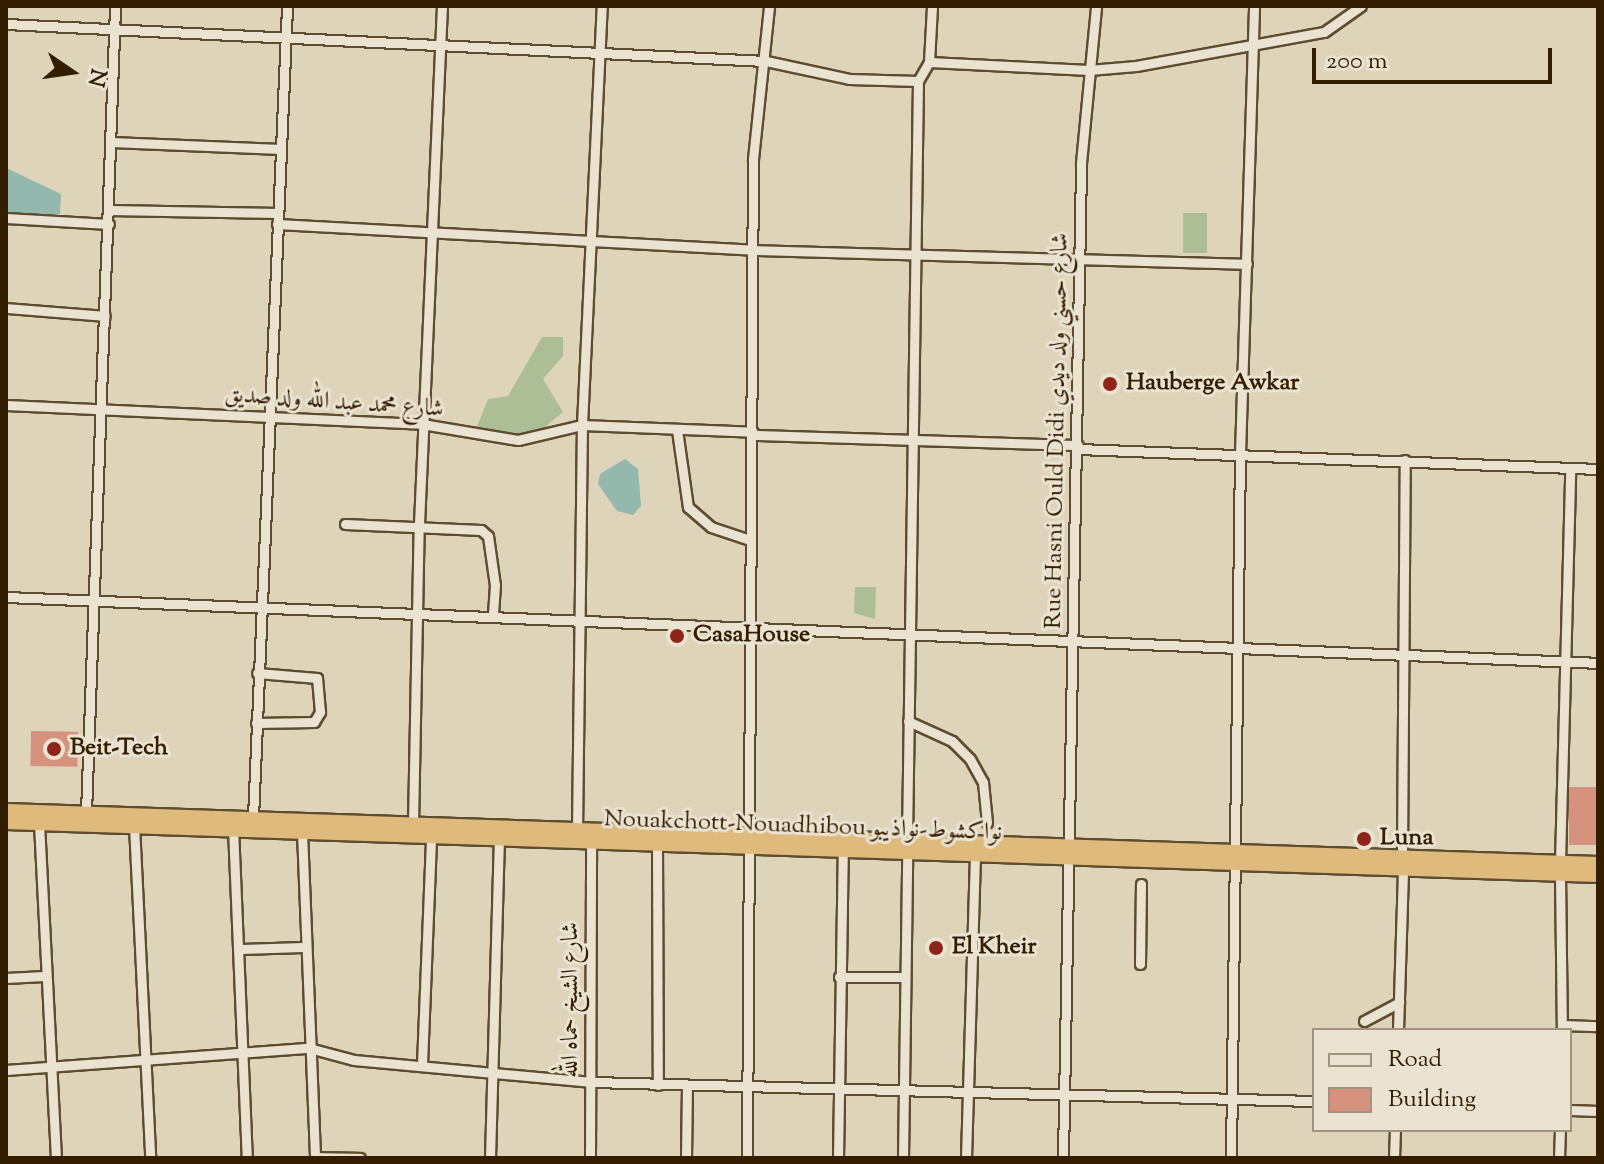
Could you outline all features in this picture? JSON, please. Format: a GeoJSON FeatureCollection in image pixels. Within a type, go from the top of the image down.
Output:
{"type":"FeatureCollection","features":[{"type":"Feature","properties":{"kind":"highway","name":"Nouakchott-Nouadhibou نواكشوط-نواذيبو"},"geometry":{"type":"LineString","coordinates":[[6,811],[577,831],[843,853],[907,846],[975,855],[1068,851]]}},
{"type":"Feature","properties":{"kind":"highway","name":"Nouakchott-Nouadhibou نواكشوط-نواذيبو"},"geometry":{"type":"LineString","coordinates":[[6,822],[657,844],[907,846],[1560,868],[1598,864]]}},
{"type":"Feature","properties":{"kind":"highway","name":"Nouakchott-Nouadhibou نواكشوط-نواذيبو"},"geometry":{"type":"LineString","coordinates":[[1560,868],[1598,875]]}},
{"type":"Feature","properties":{"kind":"street"},"geometry":{"type":"LineString","coordinates":[[86,813],[115,6]]}},
{"type":"Feature","properties":{"kind":"street"},"geometry":{"type":"LineString","coordinates":[[253,818],[266,419],[287,6]]}},
{"type":"Feature","properties":{"kind":"street"},"geometry":{"type":"LineString","coordinates":[[413,824],[422,424],[436,233],[442,6]]}},
{"type":"Feature","properties":{"kind":"street"},"geometry":{"type":"LineString","coordinates":[[577,831],[582,425],[602,6]]}},
{"type":"Feature","properties":{"kind":"street"},"geometry":{"type":"LineString","coordinates":[[747,1158],[747,628],[753,434],[755,121],[766,61],[769,6]]}},
{"type":"Feature","properties":{"kind":"street"},"geometry":{"type":"LineString","coordinates":[[903,1158],[918,81],[929,62],[932,6]]}},
{"type":"Feature","properties":{"kind":"street","name":"Rue Hasni Ould Didi شارع حسني ولد ديدي"},"geometry":{"type":"LineString","coordinates":[[1063,1158],[1081,260],[1089,70],[1096,6]]}},
{"type":"Feature","properties":{"kind":"street"},"geometry":{"type":"LineString","coordinates":[[1231,1158],[1240,454],[1254,6]]}},
{"type":"Feature","properties":{"kind":"street"},"geometry":{"type":"LineString","coordinates":[[929,62],[1089,70],[1324,32],[1361,6]]}},
{"type":"Feature","properties":{"kind":"street"},"geometry":{"type":"LineString","coordinates":[[6,24],[440,45],[599,57],[766,61],[849,79],[918,81]]}},
{"type":"Feature","properties":{"kind":"street"},"geometry":{"type":"LineString","coordinates":[[111,142],[281,149]]}},
{"type":"Feature","properties":{"kind":"street"},"geometry":{"type":"LineString","coordinates":[[109,210],[278,219],[436,233],[753,250],[1247,264]]}},
{"type":"Feature","properties":{"kind":"street"},"geometry":{"type":"LineString","coordinates":[[6,218],[109,224]]}},
{"type":"Feature","properties":{"kind":"street"},"geometry":{"type":"LineString","coordinates":[[6,308],[105,316]]}},
{"type":"Feature","properties":{"kind":"street","name":"شارع محمد عبد الله ولد صديق"},"geometry":{"type":"LineString","coordinates":[[6,405],[422,424],[518,440],[582,425],[1598,469]]}},
{"type":"Feature","properties":{"kind":"street"},"geometry":{"type":"LineString","coordinates":[[677,430],[688,507],[711,527],[750,540]]}},
{"type":"Feature","properties":{"kind":"street"},"geometry":{"type":"LineString","coordinates":[[1398,1028],[1405,460]]}},
{"type":"Feature","properties":{"kind":"street"},"geometry":{"type":"LineString","coordinates":[[1570,468],[1568,662],[1560,868],[1562,1027],[1598,1026]]}},
{"type":"Feature","properties":{"kind":"street"},"geometry":{"type":"LineString","coordinates":[[345,524],[419,524],[488,536],[493,613]]}},
{"type":"Feature","properties":{"kind":"street"},"geometry":{"type":"LineString","coordinates":[[6,597],[259,609],[493,613],[747,628],[1404,650],[1598,663]]}},
{"type":"Feature","properties":{"kind":"street"},"geometry":{"type":"LineString","coordinates":[[256,723],[314,722],[320,712],[317,678],[257,673]]}},
{"type":"Feature","properties":{"kind":"street"},"geometry":{"type":"LineString","coordinates":[[908,721],[952,741],[970,759],[983,782],[987,823]]}},
{"type":"Feature","properties":{"kind":"street"},"geometry":{"type":"LineString","coordinates":[[39,823],[44,976],[56,1158]]}},
{"type":"Feature","properties":{"kind":"street"},"geometry":{"type":"LineString","coordinates":[[134,825],[150,1158]]}},
{"type":"Feature","properties":{"kind":"street"},"geometry":{"type":"LineString","coordinates":[[233,828],[247,1158]]}},
{"type":"Feature","properties":{"kind":"street"},"geometry":{"type":"LineString","coordinates":[[302,832],[315,1158],[360,1158]]}},
{"type":"Feature","properties":{"kind":"street"},"geometry":{"type":"LineString","coordinates":[[422,1064],[431,836]]}},
{"type":"Feature","properties":{"kind":"street"},"geometry":{"type":"LineString","coordinates":[[490,1158],[499,838]]}},
{"type":"Feature","properties":{"kind":"street","name":"شارع الشيخ حماه الله"},"geometry":{"type":"LineString","coordinates":[[590,1158],[591,842]]}},
{"type":"Feature","properties":{"kind":"street"},"geometry":{"type":"LineString","coordinates":[[657,844],[658,1085]]}},
{"type":"Feature","properties":{"kind":"street"},"geometry":{"type":"LineString","coordinates":[[838,1158],[836,1089],[843,853]]}},
{"type":"Feature","properties":{"kind":"street"},"geometry":{"type":"LineString","coordinates":[[966,1158],[975,855]]}},
{"type":"Feature","properties":{"kind":"street"},"geometry":{"type":"LineString","coordinates":[[1140,964],[1141,884]]}},
{"type":"Feature","properties":{"kind":"street"},"geometry":{"type":"LineString","coordinates":[[238,949],[306,947]]}},
{"type":"Feature","properties":{"kind":"street"},"geometry":{"type":"LineString","coordinates":[[6,978],[44,976]]}},
{"type":"Feature","properties":{"kind":"street"},"geometry":{"type":"LineString","coordinates":[[839,977],[905,977]]}},
{"type":"Feature","properties":{"kind":"street"},"geometry":{"type":"LineString","coordinates":[[1364,1021],[1399,1002]]}},
{"type":"Feature","properties":{"kind":"street"},"geometry":{"type":"LineString","coordinates":[[6,1070],[52,1064],[309,1048],[354,1060],[592,1082],[1312,1101]]}},
{"type":"Feature","properties":{"kind":"street"},"geometry":{"type":"LineString","coordinates":[[686,1158],[687,1085]]}},
{"type":"Feature","properties":{"kind":"street"},"geometry":{"type":"LineString","coordinates":[[1572,1110],[1598,1111]]}},
{"type":"Feature","properties":{"kind":"street"},"geometry":{"type":"LineString","coordinates":[[1394,1158],[1395,1132]]}},
{"type":"Feature","properties":{"kind":"street"},"geometry":{"type":"LineString","coordinates":[[1559,1158],[1560,1132]]}},
{"type":"Feature","properties":{"kind":"green space"},"geometry":{"type":"Polygon","coordinates":[[[1183,213],[1207,213],[1207,253],[1183,253],[1183,213]]]}},
{"type":"Feature","properties":{"kind":"green space"},"geometry":{"type":"Polygon","coordinates":[[[542,337],[563,337],[563,356],[543,379],[563,412],[539,432],[517,438],[476,429],[488,399],[508,396],[542,337]]]}},
{"type":"Feature","properties":{"kind":"green space"},"geometry":{"type":"Polygon","coordinates":[[[855,587],[876,587],[875,619],[854,613],[855,587]]]}},
{"type":"Feature","properties":{"kind":"water"},"geometry":{"type":"Polygon","coordinates":[[[6,168],[61,194],[60,214],[6,215],[6,168]]]}},
{"type":"Feature","properties":{"kind":"water"},"geometry":{"type":"Polygon","coordinates":[[[625,459],[638,469],[641,506],[633,515],[617,511],[598,484],[600,474],[625,459]]]}},
{"type":"Feature","properties":{"kind":"building","name":"Beit-Tech"},"geometry":{"type":"Polygon","coordinates":[[[31,731],[78,732],[77,767],[30,766],[31,731]]]}},
{"type":"Feature","properties":{"kind":"building"},"geometry":{"type":"Polygon","coordinates":[[[1569,787],[1598,787],[1598,845],[1569,845],[1569,787]]]}},
{"type":"Feature","properties":{"kind":"place","name":"Hauberge Awkar"},"geometry":{"type":"Point","coordinates":[1110,384]}},
{"type":"Feature","properties":{"kind":"place","name":"CasaHouse"},"geometry":{"type":"Point","coordinates":[677,636]}},
{"type":"Feature","properties":{"kind":"place","name":"Beit-Tech"},"geometry":{"type":"Point","coordinates":[54,749]}},
{"type":"Feature","properties":{"kind":"place","name":"Luna"},"geometry":{"type":"Point","coordinates":[1364,839]}},
{"type":"Feature","properties":{"kind":"place","name":"El Kheir"},"geometry":{"type":"Point","coordinates":[936,948]}}]}
